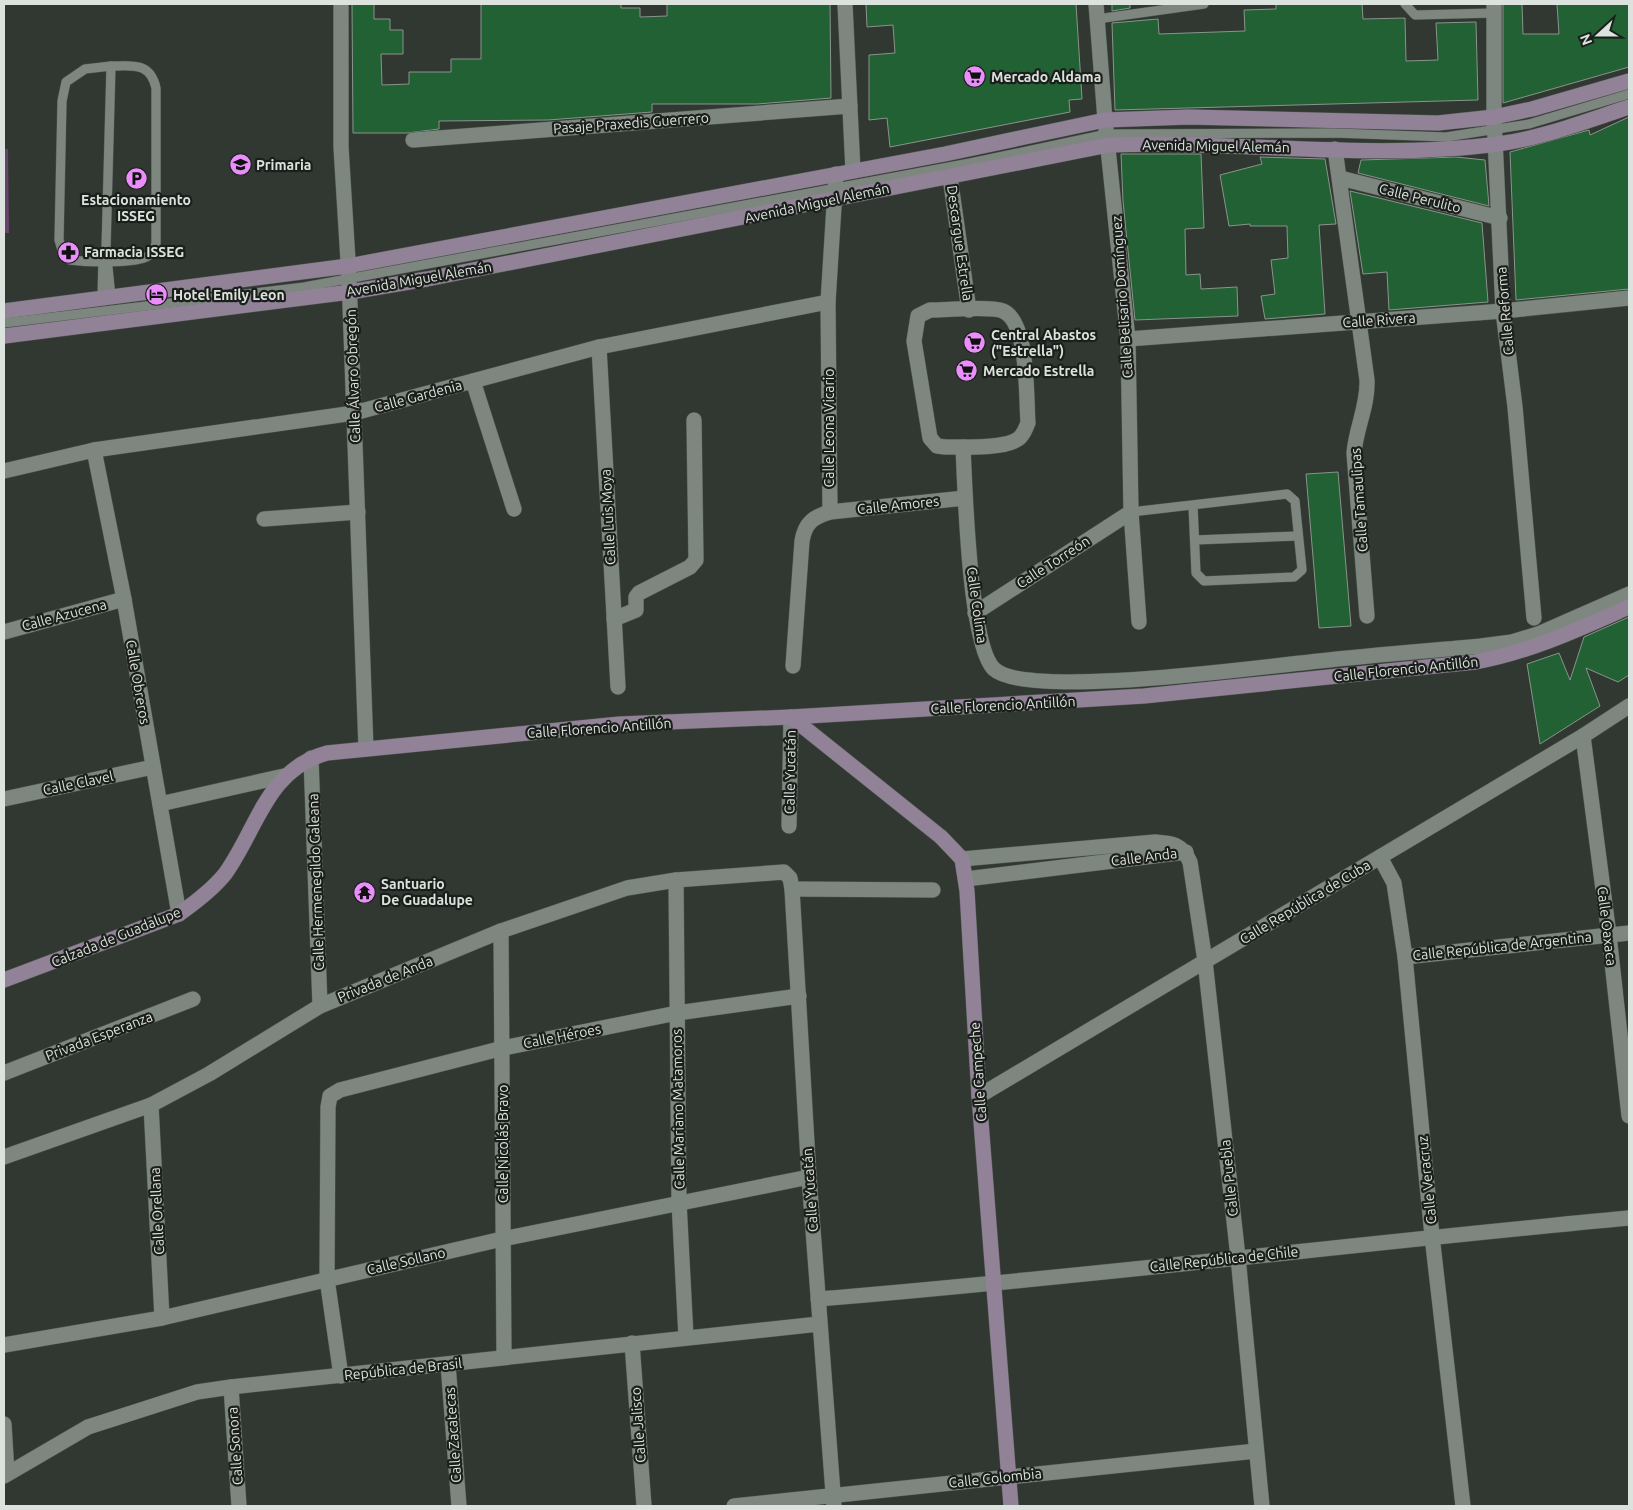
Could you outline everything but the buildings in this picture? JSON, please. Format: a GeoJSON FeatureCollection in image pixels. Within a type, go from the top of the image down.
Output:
{"type":"FeatureCollection","features":[{"type":"Feature","properties":{"kind":"main road","name":"Avenida Miguel Alemán"},"geometry":{"type":"LineString","coordinates":[[4,336],[349,279],[655,236],[836,186],[853,171],[945,154],[1107,133],[1181,143],[1418,150],[1495,131],[1629,81]]}},
{"type":"Feature","properties":{"kind":"main road","name":"Avenida Miguel Alemán"},"geometry":{"type":"LineString","coordinates":[[4,311],[107,297],[349,279],[836,186],[950,177],[1107,133],[1189,116],[1438,123],[1533,137],[1629,108]]}},
{"type":"Feature","properties":{"kind":"main road","name":"Calle Florencio Antillón"},"geometry":{"type":"LineString","coordinates":[[366,749],[620,724],[791,717],[1144,696],[1475,662],[1504,657],[1538,646],[1629,606]]}},
{"type":"Feature","properties":{"kind":"main road"},"geometry":{"type":"LineString","coordinates":[[791,717],[941,837],[962,859]]}},
{"type":"Feature","properties":{"kind":"main road","name":"Calzada de Guadalupe"},"geometry":{"type":"LineString","coordinates":[[4,980],[179,914],[203,898],[225,873],[284,776],[311,758],[327,753],[366,749]]}},
{"type":"Feature","properties":{"kind":"main road","name":"Calle Campeche"},"geometry":{"type":"LineString","coordinates":[[962,859],[966,879],[979,1096],[1011,1506]]}},
{"type":"Feature","properties":{"kind":"street","name":"Calle Álvaro Obregón"},"geometry":{"type":"LineString","coordinates":[[341,4],[341,147],[349,279],[366,749]]}},
{"type":"Feature","properties":{"kind":"street"},"geometry":{"type":"LineString","coordinates":[[845,4],[853,171]]}},
{"type":"Feature","properties":{"kind":"street","name":"Calle Belisario Domínguez"},"geometry":{"type":"LineString","coordinates":[[1096,4],[1128,339],[1131,512],[1139,622]]}},
{"type":"Feature","properties":{"kind":"street","name":"Calle Reforma"},"geometry":{"type":"LineString","coordinates":[[1494,8],[1495,131],[1500,218],[1502,311],[1515,408],[1534,618]]}},
{"type":"Feature","properties":{"kind":"street","name":"Pasaje Praxedis Guerrero"},"geometry":{"type":"LineString","coordinates":[[413,140],[850,106]]}},
{"type":"Feature","properties":{"kind":"street","name":"Calle Tamaulipas"},"geometry":{"type":"LineString","coordinates":[[1335,149],[1368,395],[1355,442],[1354,453],[1367,616]]}},
{"type":"Feature","properties":{"kind":"street","name":"Descargue Estrella"},"geometry":{"type":"LineString","coordinates":[[950,177],[969,310]]}},
{"type":"Feature","properties":{"kind":"street","name":"Calle Perulito"},"geometry":{"type":"LineString","coordinates":[[1340,178],[1500,218]]}},
{"type":"Feature","properties":{"kind":"street","name":"Calle Leona Vicario"},"geometry":{"type":"LineString","coordinates":[[830,512],[828,302],[836,186]]}},
{"type":"Feature","properties":{"kind":"street","name":"Calle Rivera"},"geometry":{"type":"LineString","coordinates":[[1128,339],[1502,311],[1629,298]]}},
{"type":"Feature","properties":{"kind":"street","name":"Calle Gardenia"},"geometry":{"type":"LineString","coordinates":[[4,470],[94,450],[354,413],[599,346],[828,302]]}},
{"type":"Feature","properties":{"kind":"street","name":"Descargue Estrella"},"geometry":{"type":"LineString","coordinates":[[930,310],[969,310],[1003,311],[1016,324],[1022,342],[1028,423],[1018,440],[1007,443],[963,447],[937,446],[930,438],[914,330],[918,316],[930,310]]}},
{"type":"Feature","properties":{"kind":"street","name":"Calle Luis Moya"},"geometry":{"type":"LineString","coordinates":[[599,346],[618,687]]}},
{"type":"Feature","properties":{"kind":"street"},"geometry":{"type":"LineString","coordinates":[[473,381],[514,509]]}},
{"type":"Feature","properties":{"kind":"street"},"geometry":{"type":"LineString","coordinates":[[614,619],[634,613],[639,593],[690,567],[696,560],[694,420]]}},
{"type":"Feature","properties":{"kind":"street","name":"Calle Colima"},"geometry":{"type":"LineString","coordinates":[[963,447],[965,498],[975,613],[987,660],[995,670],[1008,677],[1061,682],[1141,679]]}},
{"type":"Feature","properties":{"kind":"street","name":"Calle Obreros"},"geometry":{"type":"LineString","coordinates":[[94,450],[124,599],[179,914]]}},
{"type":"Feature","properties":{"kind":"street","name":"Calle Amores"},"geometry":{"type":"LineString","coordinates":[[830,512],[965,498]]}},
{"type":"Feature","properties":{"kind":"street"},"geometry":{"type":"LineString","coordinates":[[264,519],[358,512]]}},
{"type":"Feature","properties":{"kind":"street"},"geometry":{"type":"LineString","coordinates":[[793,666],[804,530],[808,523],[818,516],[830,512]]}},
{"type":"Feature","properties":{"kind":"street","name":"Calle Torreón"},"geometry":{"type":"LineString","coordinates":[[975,613],[1131,512]]}},
{"type":"Feature","properties":{"kind":"street","name":"Calle Florencio Antillón"},"geometry":{"type":"LineString","coordinates":[[1141,679],[1512,642],[1538,634],[1629,594]]}},
{"type":"Feature","properties":{"kind":"street","name":"Calle Azucena"},"geometry":{"type":"LineString","coordinates":[[4,632],[124,599]]}},
{"type":"Feature","properties":{"kind":"street","name":"Calle República de Cuba"},"geometry":{"type":"LineString","coordinates":[[979,1096],[1583,736],[1629,706]]}},
{"type":"Feature","properties":{"kind":"street","name":"Calle Yucatán"},"geometry":{"type":"LineString","coordinates":[[789,826],[791,717]]}},
{"type":"Feature","properties":{"kind":"street","name":"Calle Oaxaca"},"geometry":{"type":"LineString","coordinates":[[1583,736],[1609,935],[1629,1116]]}},
{"type":"Feature","properties":{"kind":"street","name":"Calle Hermenegildo Galeana"},"geometry":{"type":"LineString","coordinates":[[311,758],[320,1006]]}},
{"type":"Feature","properties":{"kind":"street","name":"Calle Clavel"},"geometry":{"type":"LineString","coordinates":[[4,799],[153,767]]}},
{"type":"Feature","properties":{"kind":"street"},"geometry":{"type":"LineString","coordinates":[[160,804],[284,776]]}},
{"type":"Feature","properties":{"kind":"street","name":"Calle Anda"},"geometry":{"type":"LineString","coordinates":[[962,859],[1155,842],[1172,843],[1186,852]]}},
{"type":"Feature","properties":{"kind":"street","name":"Calle Anda"},"geometry":{"type":"LineString","coordinates":[[966,879],[1186,852]]}},
{"type":"Feature","properties":{"kind":"street","name":"Calle Puebla"},"geometry":{"type":"LineString","coordinates":[[1186,852],[1192,870],[1205,961],[1238,1257],[1262,1506]]}},
{"type":"Feature","properties":{"kind":"street","name":"Calle Veracruz"},"geometry":{"type":"LineString","coordinates":[[1380,857],[1394,883],[1405,957],[1432,1236],[1463,1506]]}},
{"type":"Feature","properties":{"kind":"street","name":"Privada de Anda"},"geometry":{"type":"LineString","coordinates":[[4,1157],[151,1105],[209,1074],[320,1006],[501,932],[600,896],[627,888],[676,880],[778,872],[790,882]]}},
{"type":"Feature","properties":{"kind":"street","name":"Calle Mariano Matamoros"},"geometry":{"type":"LineString","coordinates":[[676,880],[679,1202],[686,1337]]}},
{"type":"Feature","properties":{"kind":"street"},"geometry":{"type":"LineString","coordinates":[[790,882],[933,890]]}},
{"type":"Feature","properties":{"kind":"street","name":"Calle Yucatán"},"geometry":{"type":"LineString","coordinates":[[790,882],[799,996],[809,1177],[834,1501]]}},
{"type":"Feature","properties":{"kind":"street","name":"Calle Nicolás Bravo"},"geometry":{"type":"LineString","coordinates":[[501,932],[504,1357]]}},
{"type":"Feature","properties":{"kind":"street","name":"Calle República de Argentina"},"geometry":{"type":"LineString","coordinates":[[1405,957],[1629,933]]}},
{"type":"Feature","properties":{"kind":"street","name":"Calle Héroes"},"geometry":{"type":"LineString","coordinates":[[326,1279],[328,1108],[330,1096],[340,1090],[503,1048],[677,1014],[799,996]]}},
{"type":"Feature","properties":{"kind":"street","name":"Privada Esperanza"},"geometry":{"type":"LineString","coordinates":[[4,1073],[194,999]]}},
{"type":"Feature","properties":{"kind":"street","name":"Calle Orellana"},"geometry":{"type":"LineString","coordinates":[[151,1105],[162,1318]]}},
{"type":"Feature","properties":{"kind":"street","name":"Calle Sollano"},"geometry":{"type":"LineString","coordinates":[[4,1345],[162,1318],[502,1239],[809,1177]]}},
{"type":"Feature","properties":{"kind":"street","name":"Calle República de Chile"},"geometry":{"type":"LineString","coordinates":[[818,1299],[993,1285],[1432,1236],[1629,1218]]}},
{"type":"Feature","properties":{"kind":"street"},"geometry":{"type":"LineString","coordinates":[[326,1279],[341,1376]]}},
{"type":"Feature","properties":{"kind":"street","name":"República de Brasil"},"geometry":{"type":"LineString","coordinates":[[5,1474],[88,1428],[197,1392],[231,1386],[341,1376],[686,1337],[820,1324]]}},
{"type":"Feature","properties":{"kind":"street","name":"Calle Jalisco"},"geometry":{"type":"LineString","coordinates":[[632,1343],[644,1506]]}},
{"type":"Feature","properties":{"kind":"street","name":"Calle Zacatecas"},"geometry":{"type":"LineString","coordinates":[[448,1364],[459,1506]]}},
{"type":"Feature","properties":{"kind":"street","name":"Calle Sonora"},"geometry":{"type":"LineString","coordinates":[[231,1386],[239,1506]]}},
{"type":"Feature","properties":{"kind":"street"},"geometry":{"type":"LineString","coordinates":[[4,1424],[5,1474]]}},
{"type":"Feature","properties":{"kind":"street","name":"Calle Colombia"},"geometry":{"type":"LineString","coordinates":[[734,1506],[834,1501],[1008,1476],[1256,1451]]}},
{"type":"Feature","properties":{"kind":"lane"},"geometry":{"type":"LineString","coordinates":[[1097,19],[1204,4]]}},
{"type":"Feature","properties":{"kind":"lane"},"geometry":{"type":"LineString","coordinates":[[1405,4],[1415,15],[1494,8]]}},
{"type":"Feature","properties":{"kind":"lane"},"geometry":{"type":"LineString","coordinates":[[107,297],[105,261],[111,66]]}},
{"type":"Feature","properties":{"kind":"lane"},"geometry":{"type":"LineString","coordinates":[[111,66],[136,66],[145,69],[153,77],[156,88],[156,243],[149,256],[140,259],[70,260],[63,253],[59,240],[62,101],[66,82],[74,74],[85,69],[111,66]]}},
{"type":"Feature","properties":{"kind":"lane"},"geometry":{"type":"LineString","coordinates":[[1495,131],[1563,115],[1629,94]]}},
{"type":"Feature","properties":{"kind":"lane"},"geometry":{"type":"LineString","coordinates":[[836,186],[970,163],[1107,133]]}},
{"type":"Feature","properties":{"kind":"lane"},"geometry":{"type":"LineString","coordinates":[[4,323],[304,287],[349,279]]}},
{"type":"Feature","properties":{"kind":"lane"},"geometry":{"type":"LineString","coordinates":[[1131,512],[1287,494],[1294,501],[1302,570],[1294,577],[1204,581],[1196,573],[1193,506]]}},
{"type":"Feature","properties":{"kind":"lane"},"geometry":{"type":"LineString","coordinates":[[1195,540],[1298,536]]}},
{"type":"Feature","properties":{"kind":"shaded area"},"geometry":{"type":"Polygon","coordinates":[[[4,149],[8,149],[9,233],[4,233],[4,149]]]}},
{"type":"Feature","properties":{"kind":"place","name":"Mercado Aldama"},"geometry":{"type":"Point","coordinates":[975,77]}},
{"type":"Feature","properties":{"kind":"place","name":"Primaria"},"geometry":{"type":"Point","coordinates":[240,165]}},
{"type":"Feature","properties":{"kind":"place","name":"Estacionamiento ISSEG"},"geometry":{"type":"Point","coordinates":[136,178]}},
{"type":"Feature","properties":{"kind":"place","name":"Farmacia ISSEG"},"geometry":{"type":"Point","coordinates":[68,252]}},
{"type":"Feature","properties":{"kind":"place","name":"Hotel Emily Leon"},"geometry":{"type":"Point","coordinates":[157,295]}},
{"type":"Feature","properties":{"kind":"place","name":"Central Abastos (\"Estrella\")"},"geometry":{"type":"Point","coordinates":[975,343]}},
{"type":"Feature","properties":{"kind":"place","name":"Mercado Estrella"},"geometry":{"type":"Point","coordinates":[967,371]}},
{"type":"Feature","properties":{"kind":"place","name":"Santuario De Guadalupe"},"geometry":{"type":"Point","coordinates":[365,892]}}]}
